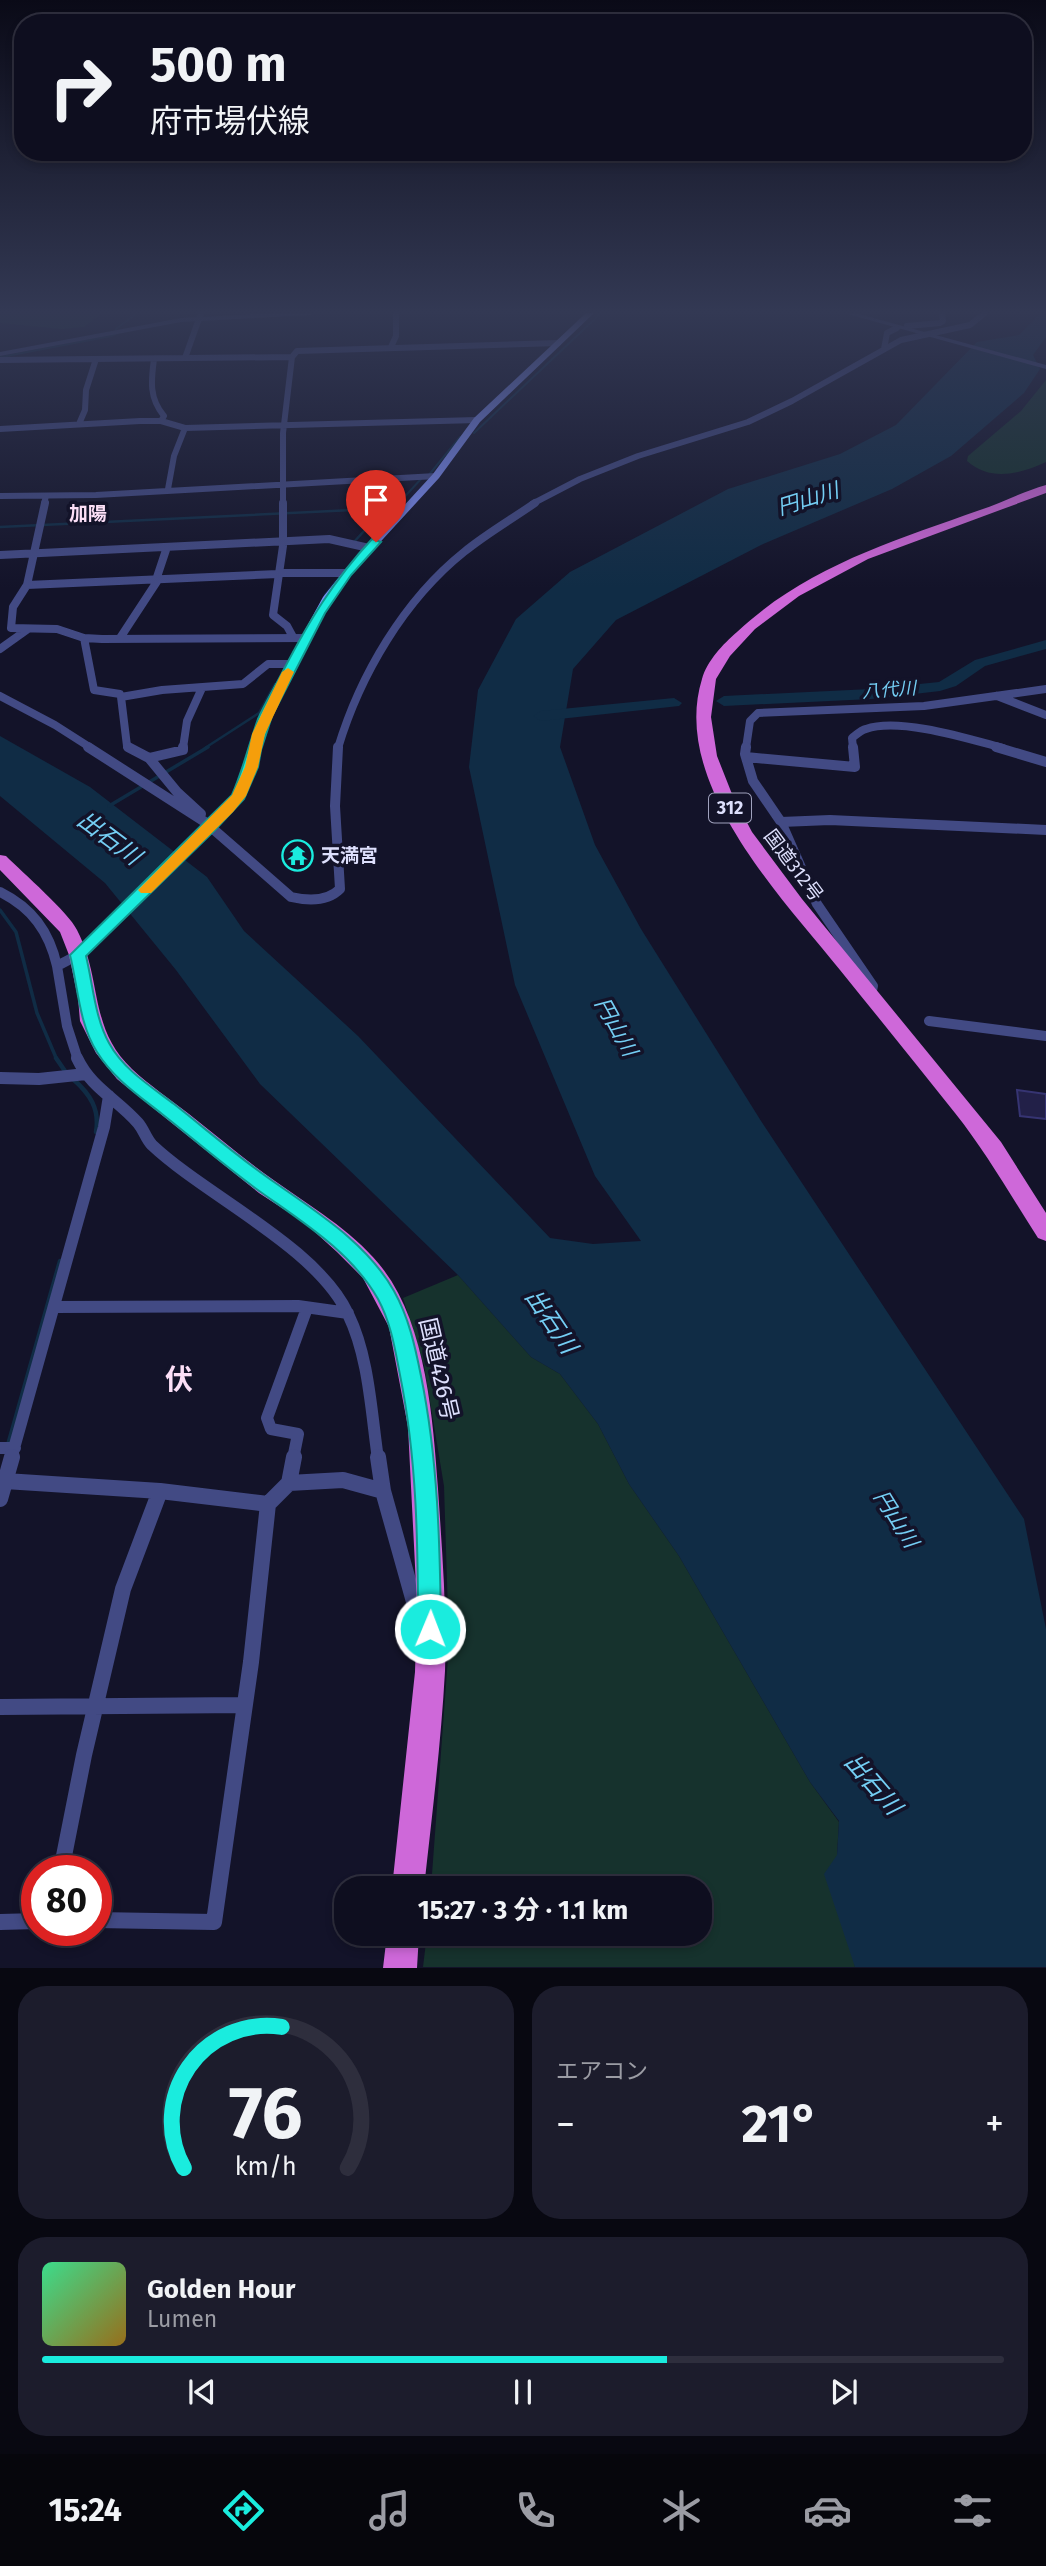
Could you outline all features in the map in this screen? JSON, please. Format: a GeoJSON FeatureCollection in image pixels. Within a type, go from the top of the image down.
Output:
{"type":"FeatureCollection","features":[{"type":"Feature","properties":{"kind":"highway","name":"国道312号"},"geometry":{"type":"LineString","coordinates":[[1046,489],[878,552],[807,584],[741,636],[714,666],[704,700],[706,741],[717,779],[730,809],[768,869],[972,1120],[1046,1232]]}},
{"type":"Feature","properties":{"kind":"highway","name":"国道426号"},"geometry":{"type":"LineString","coordinates":[[0,860],[68,930],[68,961],[88,998],[90,1021],[103,1048],[124,1074],[267,1187],[313,1217],[371,1271],[387,1296],[401,1328],[421,1427],[429,1547],[428,1684],[409,1876]]}},
{"type":"Feature","properties":{"kind":"highway"},"geometry":{"type":"LineString","coordinates":[[400,1968],[402,1946]]}},
{"type":"Feature","properties":{"kind":"main road"},"geometry":{"type":"LineString","coordinates":[[68,961],[99,936],[206,828],[228,810],[245,784],[258,734],[327,599],[369,548],[436,476],[477,420],[493,405]]}},
{"type":"Feature","properties":{"kind":"street"},"geometry":{"type":"LineString","coordinates":[[79,424],[85,405]]}},
{"type":"Feature","properties":{"kind":"street"},"geometry":{"type":"LineString","coordinates":[[154,405],[164,416],[161,421]]}},
{"type":"Feature","properties":{"kind":"street"},"geometry":{"type":"LineString","coordinates":[[286,405],[282,541],[273,615],[287,626],[293,637]]}},
{"type":"Feature","properties":{"kind":"street"},"geometry":{"type":"LineString","coordinates":[[0,696],[55,725],[206,828],[290,897],[313,901],[335,894],[340,889],[335,806],[338,748],[350,709],[363,688],[369,668],[429,585],[487,534],[565,486],[638,456],[748,422],[784,405]]}},
{"type":"Feature","properties":{"kind":"street"},"geometry":{"type":"LineString","coordinates":[[0,429],[161,421],[185,428],[477,420]]}},
{"type":"Feature","properties":{"kind":"street"},"geometry":{"type":"LineString","coordinates":[[168,489],[174,456],[185,428]]}},
{"type":"Feature","properties":{"kind":"street"},"geometry":{"type":"LineString","coordinates":[[0,496],[46,496],[436,476]]}},
{"type":"Feature","properties":{"kind":"street"},"geometry":{"type":"LineString","coordinates":[[46,496],[27,585],[13,607],[11,628],[57,629],[84,638],[307,638]]}},
{"type":"Feature","properties":{"kind":"street"},"geometry":{"type":"LineString","coordinates":[[0,555],[329,539],[369,548]]}},
{"type":"Feature","properties":{"kind":"street"},"geometry":{"type":"LineString","coordinates":[[120,638],[157,580],[167,547]]}},
{"type":"Feature","properties":{"kind":"street"},"geometry":{"type":"LineString","coordinates":[[27,585],[347,573]]}},
{"type":"Feature","properties":{"kind":"street"},"geometry":{"type":"LineString","coordinates":[[0,606],[13,607]]}},
{"type":"Feature","properties":{"kind":"street"},"geometry":{"type":"LineString","coordinates":[[0,649],[28,629]]}},
{"type":"Feature","properties":{"kind":"street"},"geometry":{"type":"LineString","coordinates":[[84,638],[94,690],[120,694],[127,746],[149,758],[177,792],[203,815],[206,828]]}},
{"type":"Feature","properties":{"kind":"street"},"geometry":{"type":"LineString","coordinates":[[121,697],[162,690],[243,684],[268,664],[293,664]]}},
{"type":"Feature","properties":{"kind":"street"},"geometry":{"type":"LineString","coordinates":[[149,758],[183,750],[187,721],[202,688]]}},
{"type":"Feature","properties":{"kind":"street"},"geometry":{"type":"LineString","coordinates":[[871,995],[873,986],[817,904],[781,822],[753,781],[746,757],[750,721],[758,713],[924,706],[1046,689]]}},
{"type":"Feature","properties":{"kind":"street"},"geometry":{"type":"LineString","coordinates":[[997,696],[1046,715]]}},
{"type":"Feature","properties":{"kind":"street"},"geometry":{"type":"LineString","coordinates":[[746,757],[855,767],[852,738],[860,731],[874,726],[925,730],[970,739],[1046,762]]}},
{"type":"Feature","properties":{"kind":"street"},"geometry":{"type":"LineString","coordinates":[[781,822],[830,820],[1046,830]]}},
{"type":"Feature","properties":{"kind":"street"},"geometry":{"type":"LineString","coordinates":[[0,892],[28,909],[68,961],[70,1036],[86,1074],[146,1131],[150,1143],[207,1188],[278,1238],[323,1278],[348,1313],[364,1364],[383,1491],[429,1653]]}},
{"type":"Feature","properties":{"kind":"street"},"geometry":{"type":"LineString","coordinates":[[929,1021],[1046,1036]]}},
{"type":"Feature","properties":{"kind":"street"},"geometry":{"type":"LineString","coordinates":[[0,1078],[39,1079],[86,1074]]}},
{"type":"Feature","properties":{"kind":"street"},"geometry":{"type":"LineString","coordinates":[[0,1499],[5,1480],[7,1448],[54,1307],[104,1127],[109,1096]]}},
{"type":"Feature","properties":{"kind":"street"},"geometry":{"type":"LineString","coordinates":[[54,1307],[298,1306],[348,1313]]}},
{"type":"Feature","properties":{"kind":"street"},"geometry":{"type":"LineString","coordinates":[[112,1920],[214,1922],[245,1705],[268,1504],[289,1483],[298,1434],[271,1429],[267,1418],[307,1308]]}},
{"type":"Feature","properties":{"kind":"street"},"geometry":{"type":"LineString","coordinates":[[5,1480],[160,1492],[268,1504]]}},
{"type":"Feature","properties":{"kind":"street"},"geometry":{"type":"LineString","coordinates":[[289,1483],[343,1480],[383,1491]]}},
{"type":"Feature","properties":{"kind":"street"},"geometry":{"type":"LineString","coordinates":[[64,1855],[123,1589],[160,1492]]}},
{"type":"Feature","properties":{"kind":"street"},"geometry":{"type":"LineString","coordinates":[[0,1707],[245,1705]]}},
{"type":"Feature","properties":{"kind":"street"},"geometry":{"type":"LineString","coordinates":[[0,1922],[21,1921]]}},
{"type":"Feature","properties":{"kind":"green space"},"geometry":{"type":"Polygon","coordinates":[[[1026,405],[1046,405],[1046,462],[1026,470],[996,474],[976,468],[967,461],[968,456],[1026,405]]]}},
{"type":"Feature","properties":{"kind":"green space"},"geometry":{"type":"Polygon","coordinates":[[[458,1275],[531,1357],[560,1374],[598,1424],[629,1484],[679,1556],[810,1782],[839,1822],[837,1855],[855,1967],[423,1967],[426,1946],[712,1946],[712,1876],[432,1876],[449,1644],[444,1486],[424,1365],[403,1298],[458,1275]]]}},
{"type":"Feature","properties":{"kind":"water"},"geometry":{"type":"Polygon","coordinates":[[[916,405],[1010,405],[951,456],[892,489],[761,545],[616,620],[573,669],[560,747],[595,845],[641,929],[761,1121],[1024,1519],[1046,1629],[1046,1967],[855,1967],[824,1874],[837,1855],[839,1821],[810,1782],[679,1556],[629,1484],[598,1424],[560,1374],[531,1357],[458,1275],[260,1084],[176,970],[105,883],[0,796],[0,736],[90,787],[207,877],[244,931],[358,1036],[550,1238],[593,1244],[641,1241],[595,1176],[515,985],[469,767],[478,690],[516,619],[570,572],[728,489],[840,454],[896,425],[916,405]]]}},
{"type":"Feature","properties":{"kind":"building"},"geometry":{"type":"Polygon","coordinates":[[[1017,1090],[1046,1094],[1046,1119],[1020,1116],[1017,1090]]]}},
{"type":"Feature","properties":{"kind":"waterway"},"geometry":{"type":"LineString","coordinates":[[474,433],[504,405]]}},
{"type":"Feature","properties":{"kind":"waterway"},"geometry":{"type":"LineString","coordinates":[[428,476],[460,437]]}},
{"type":"Feature","properties":{"kind":"waterway"},"geometry":{"type":"LineString","coordinates":[[398,504],[421,479]]}},
{"type":"Feature","properties":{"kind":"waterway"},"geometry":{"type":"LineString","coordinates":[[353,543],[376,518],[385,518],[399,503]]}},
{"type":"Feature","properties":{"kind":"waterway"},"geometry":{"type":"LineString","coordinates":[[0,527],[394,508]]}},
{"type":"Feature","properties":{"kind":"waterway"},"geometry":{"type":"LineString","coordinates":[[325,595],[362,550],[359,548]]}},
{"type":"Feature","properties":{"kind":"waterway","name":"八代川"},"geometry":{"type":"LineString","coordinates":[[724,701],[871,694],[940,686],[951,683],[980,663],[1046,644]]}},
{"type":"Feature","properties":{"kind":"waterway"},"geometry":{"type":"LineString","coordinates":[[205,748],[259,713],[275,684]]}},
{"type":"Feature","properties":{"kind":"waterway","name":"八代川"},"geometry":{"type":"LineString","coordinates":[[541,716],[674,703]]}},
{"type":"Feature","properties":{"kind":"waterway","name":"出石川"},"geometry":{"type":"LineString","coordinates":[[109,806],[208,747]]}},
{"type":"Feature","properties":{"kind":"waterway"},"geometry":{"type":"LineString","coordinates":[[0,910],[16,932],[37,1013],[56,1059]]}},
{"type":"Feature","properties":{"kind":"waterway"},"geometry":{"type":"LineString","coordinates":[[56,1059],[67,1074]]}},
{"type":"Feature","properties":{"kind":"waterway"},"geometry":{"type":"LineString","coordinates":[[73,1079],[92,1102],[96,1116],[96,1132]]}},
{"type":"Feature","properties":{"kind":"waterway"},"geometry":{"type":"LineString","coordinates":[[8,1445],[60,1261]]}},
{"type":"Feature","properties":{"kind":"slow traffic"},"geometry":{"type":"LineString","coordinates":[[146,890],[239,796],[251,767],[258,734],[288,672]]}},
{"type":"Feature","properties":{"kind":"place","name":"天満宮"},"geometry":{"type":"Point","coordinates":[298,855]}},
{"type":"Feature","properties":{"kind":"district","name":"加陽"},"geometry":{"type":"Point","coordinates":[88,513]}},
{"type":"Feature","properties":{"kind":"district","name":"伏"},"geometry":{"type":"Point","coordinates":[179,1379]}},
{"type":"Feature","properties":{"kind":"route"},"geometry":{"type":"LineString","coordinates":[[376,542],[347,573],[319,613],[258,734],[251,767],[239,796],[228,810],[78,955],[88,998],[90,1021],[103,1048],[124,1074],[155,1102],[267,1187],[313,1217],[371,1271],[387,1296],[401,1328],[421,1427],[429,1547],[430,1629]]}},
{"type":"Feature","properties":{"kind":"water label","name":"円山川"},"geometry":{"type":"Point","coordinates":[808,499]}},
{"type":"Feature","properties":{"kind":"water label","name":"円山川"},"geometry":{"type":"Point","coordinates":[616,1027]}},
{"type":"Feature","properties":{"kind":"water label","name":"円山川"},"geometry":{"type":"Point","coordinates":[896,1519]}}]}
